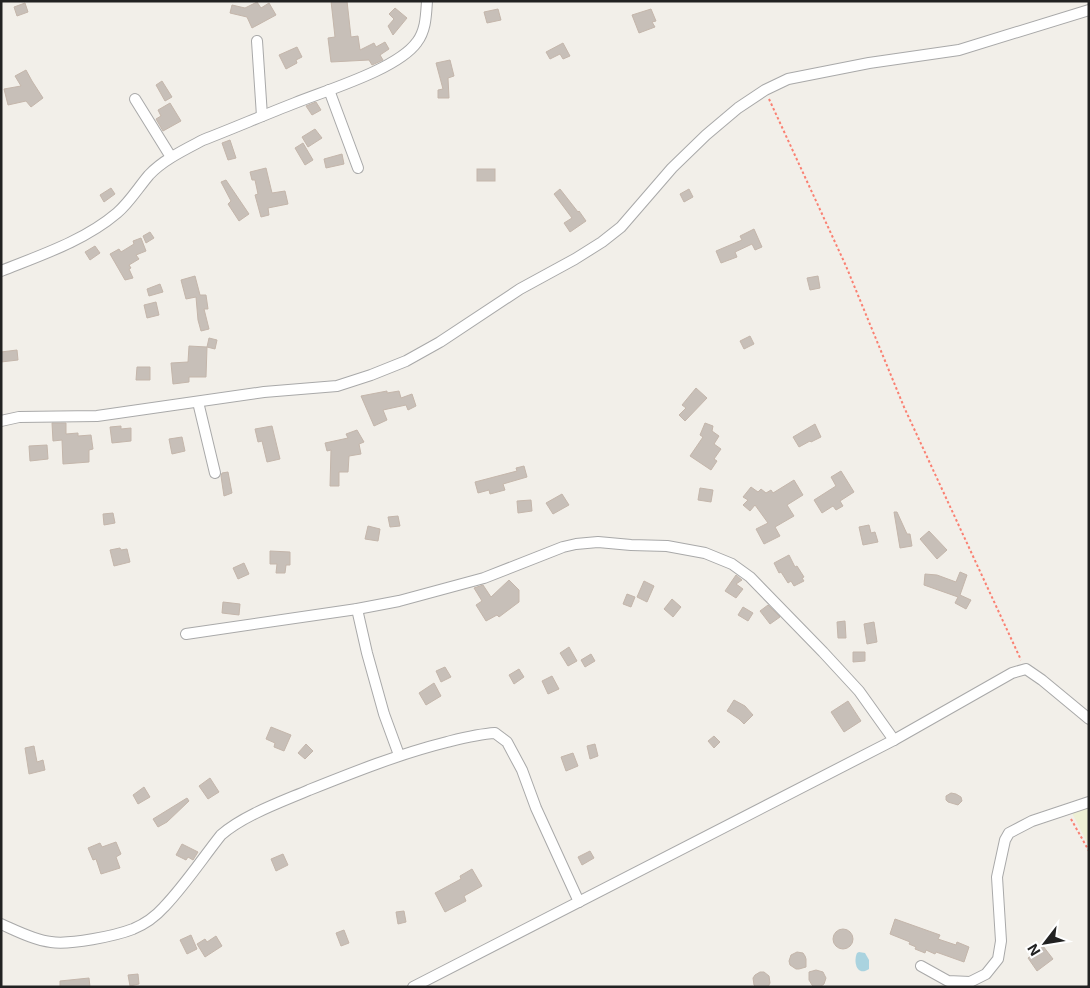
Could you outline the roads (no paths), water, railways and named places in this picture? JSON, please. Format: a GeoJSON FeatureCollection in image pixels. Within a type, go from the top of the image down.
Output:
{"type":"FeatureCollection","features":[{"type":"Feature","properties":{"kind":"street"},"geometry":{"type":"LineString","coordinates":[[1,271],[66,245],[98,228],[118,212],[150,174],[183,150],[203,140],[374,72],[402,56],[417,42],[424,29],[427,1]]}},
{"type":"Feature","properties":{"kind":"street"},"geometry":{"type":"LineString","coordinates":[[1,421],[19,418],[97,416],[264,392],[337,386],[371,375],[406,361],[440,342],[520,289],[602,242],[621,227],[672,168],[706,135],[738,108],[765,90],[788,79],[869,63],[959,50],[1089,10]]}},
{"type":"Feature","properties":{"kind":"street"},"geometry":{"type":"LineString","coordinates":[[257,41],[262,116]]}},
{"type":"Feature","properties":{"kind":"street"},"geometry":{"type":"LineString","coordinates":[[329,90],[358,168]]}},
{"type":"Feature","properties":{"kind":"street"},"geometry":{"type":"LineString","coordinates":[[135,99],[171,157]]}},
{"type":"Feature","properties":{"kind":"street"},"geometry":{"type":"LineString","coordinates":[[198,402],[215,473]]}},
{"type":"Feature","properties":{"kind":"street"},"geometry":{"type":"LineString","coordinates":[[186,634],[399,601],[484,578],[562,547],[576,544],[598,542],[667,546],[706,553],[732,564],[750,577],[859,691],[894,740]]}},
{"type":"Feature","properties":{"kind":"street"},"geometry":{"type":"LineString","coordinates":[[357,609],[384,714],[399,755]]}},
{"type":"Feature","properties":{"kind":"street"},"geometry":{"type":"LineString","coordinates":[[413,987],[894,740],[1012,673],[1026,669],[1089,719]]}},
{"type":"Feature","properties":{"kind":"street"},"geometry":{"type":"LineString","coordinates":[[1,924],[25,935],[50,942],[63,943],[113,935],[133,929],[149,920],[164,907],[210,848],[232,826],[290,798],[399,755],[481,734],[495,733],[507,742],[522,770],[536,808],[579,902]]}},
{"type":"Feature","properties":{"kind":"street"},"geometry":{"type":"LineString","coordinates":[[921,966],[948,981],[970,982],[986,974],[998,959],[1001,941],[997,877],[1005,840],[1009,833],[1032,820],[1089,802]]}},
{"type":"Feature","properties":{"kind":"water"},"geometry":{"type":"Polygon","coordinates":[[[857,953],[865,953],[869,960],[869,969],[865,971],[859,970],[856,964],[857,953]]]}}]}
